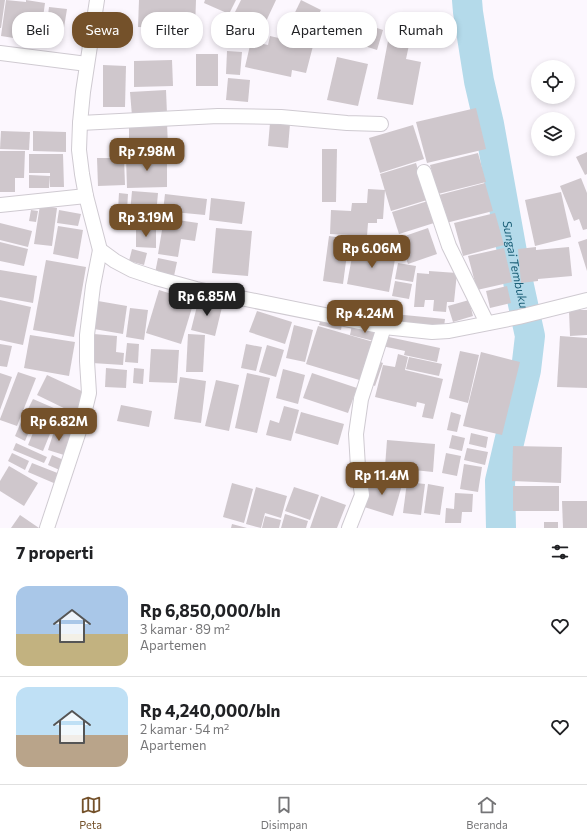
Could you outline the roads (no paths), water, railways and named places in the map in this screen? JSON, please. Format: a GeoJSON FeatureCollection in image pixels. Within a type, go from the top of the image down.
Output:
{"type":"FeatureCollection","features":[{"type":"Feature","properties":{"kind":"street"},"geometry":{"type":"LineString","coordinates":[[47,528],[82,422],[89,394],[87,335],[93,286],[100,250],[86,196],[79,150],[80,123],[87,64],[97,0]]}},
{"type":"Feature","properties":{"kind":"street"},"geometry":{"type":"LineString","coordinates":[[0,53],[87,64]]}},
{"type":"Feature","properties":{"kind":"street"},"geometry":{"type":"LineString","coordinates":[[80,123],[218,116],[281,117],[347,123],[381,124]]}},
{"type":"Feature","properties":{"kind":"street"},"geometry":{"type":"LineString","coordinates":[[424,172],[449,246],[486,323]]}},
{"type":"Feature","properties":{"kind":"street"},"geometry":{"type":"LineString","coordinates":[[0,205],[86,196]]}},
{"type":"Feature","properties":{"kind":"street"},"geometry":{"type":"LineString","coordinates":[[100,250],[115,261],[132,270],[196,289],[384,327],[432,332],[449,331],[587,300]]}},
{"type":"Feature","properties":{"kind":"street"},"geometry":{"type":"LineString","coordinates":[[349,528],[362,495],[358,467],[356,434],[361,399],[384,327]]}},
{"type":"Feature","properties":{"kind":"waterway","name":"Sungai Tembuku"},"geometry":{"type":"LineString","coordinates":[[467,0],[479,81],[489,124],[514,263],[530,336],[526,370],[500,481],[501,528]]}}]}
